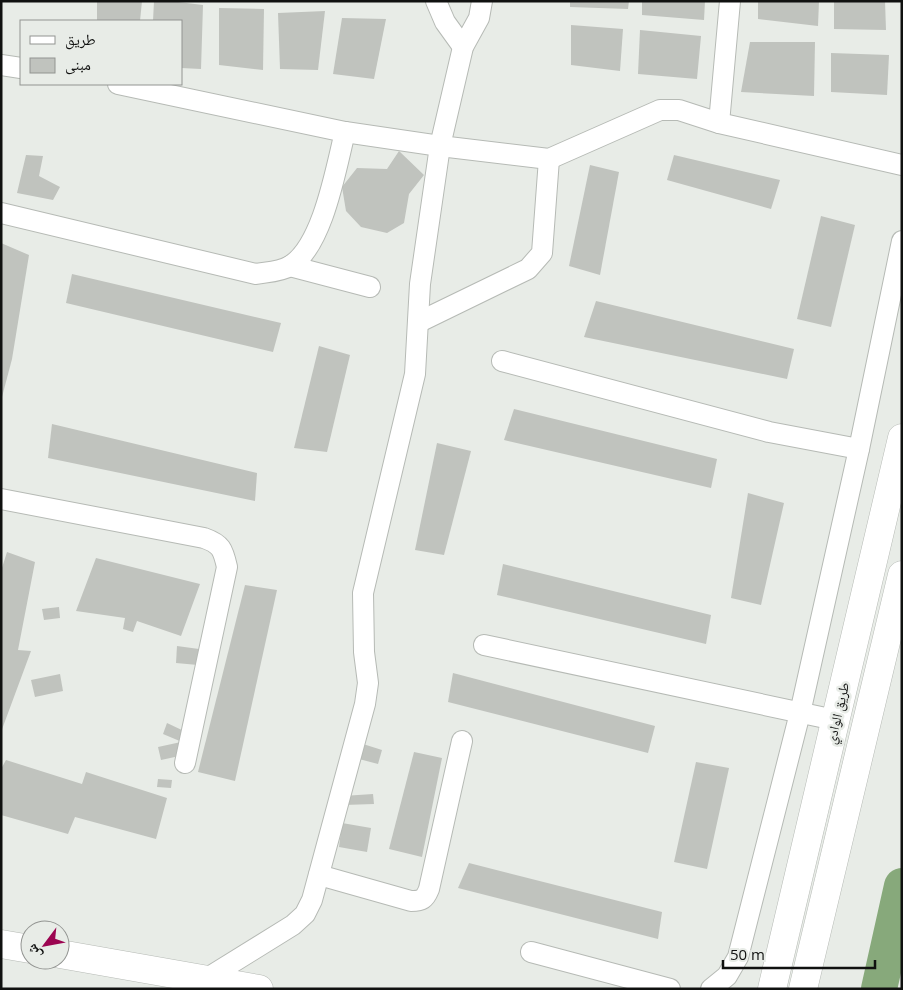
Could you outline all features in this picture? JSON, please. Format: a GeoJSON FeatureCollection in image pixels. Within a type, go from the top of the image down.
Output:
{"type":"FeatureCollection","features":[{"type":"Feature","properties":{"kind":"main road","name":"طريق الوادي"},"geometry":{"type":"LineString","coordinates":[[771,987],[900,452]]}},
{"type":"Feature","properties":{"kind":"main road"},"geometry":{"type":"LineString","coordinates":[[803,989],[902,575]]}},
{"type":"Feature","properties":{"kind":"main road"},"geometry":{"type":"LineString","coordinates":[[1,944],[20,947]]}},
{"type":"Feature","properties":{"kind":"main road"},"geometry":{"type":"LineString","coordinates":[[70,956],[198,984],[258,989]]}},
{"type":"Feature","properties":{"kind":"street"},"geometry":{"type":"LineString","coordinates":[[436,1],[445,22],[463,47]]}},
{"type":"Feature","properties":{"kind":"street"},"geometry":{"type":"LineString","coordinates":[[198,984],[293,925],[305,914],[312,900],[365,704],[368,683],[364,652],[363,593],[415,374],[420,284],[440,146],[463,47],[479,18],[482,1]]}},
{"type":"Feature","properties":{"kind":"street"},"geometry":{"type":"LineString","coordinates":[[719,122],[730,1]]}},
{"type":"Feature","properties":{"kind":"street"},"geometry":{"type":"LineString","coordinates":[[1,65],[20,68]]}},
{"type":"Feature","properties":{"kind":"street"},"geometry":{"type":"LineString","coordinates":[[123,85],[345,132],[549,159],[660,110],[679,110],[719,122],[902,165]]}},
{"type":"Feature","properties":{"kind":"street"},"geometry":{"type":"LineString","coordinates":[[1,213],[256,274],[275,271],[290,266],[304,253],[316,234],[345,132]]}},
{"type":"Feature","properties":{"kind":"street"},"geometry":{"type":"LineString","coordinates":[[419,322],[528,269],[537,261],[542,253],[549,159]]}},
{"type":"Feature","properties":{"kind":"street"},"geometry":{"type":"LineString","coordinates":[[711,989],[727,976],[738,957],[800,713],[859,449],[902,241]]}},
{"type":"Feature","properties":{"kind":"street"},"geometry":{"type":"LineString","coordinates":[[290,266],[370,287]]}},
{"type":"Feature","properties":{"kind":"street"},"geometry":{"type":"LineString","coordinates":[[502,361],[770,432],[859,449]]}},
{"type":"Feature","properties":{"kind":"street"},"geometry":{"type":"LineString","coordinates":[[1,499],[204,538],[216,542],[224,552],[227,567],[185,763]]}},
{"type":"Feature","properties":{"kind":"street"},"geometry":{"type":"LineString","coordinates":[[484,645],[835,720]]}},
{"type":"Feature","properties":{"kind":"street"},"geometry":{"type":"LineString","coordinates":[[319,875],[411,901],[420,901],[426,897],[462,741]]}},
{"type":"Feature","properties":{"kind":"street"},"geometry":{"type":"LineString","coordinates":[[531,952],[670,989]]}},
{"type":"Feature","properties":{"kind":"building"},"geometry":{"type":"Polygon","coordinates":[[[97,1],[142,1],[140,20],[97,20],[97,1]]]}},
{"type":"Feature","properties":{"kind":"building"},"geometry":{"type":"Polygon","coordinates":[[[154,1],[203,5],[201,69],[182,68],[182,20],[153,20],[154,1]]]}},
{"type":"Feature","properties":{"kind":"building"},"geometry":{"type":"Polygon","coordinates":[[[570,1],[629,1],[628,9],[570,7],[570,1]]]}},
{"type":"Feature","properties":{"kind":"building"},"geometry":{"type":"Polygon","coordinates":[[[642,1],[705,1],[704,20],[642,15],[642,1]]]}},
{"type":"Feature","properties":{"kind":"building"},"geometry":{"type":"Polygon","coordinates":[[[758,1],[819,1],[818,26],[758,19],[758,1]]]}},
{"type":"Feature","properties":{"kind":"building"},"geometry":{"type":"Polygon","coordinates":[[[834,1],[885,1],[886,30],[834,29],[834,1]]]}},
{"type":"Feature","properties":{"kind":"building"},"geometry":{"type":"Polygon","coordinates":[[[219,8],[264,9],[263,70],[219,65],[219,8]]]}},
{"type":"Feature","properties":{"kind":"building"},"geometry":{"type":"Polygon","coordinates":[[[325,11],[318,70],[280,69],[278,13],[325,11]]]}},
{"type":"Feature","properties":{"kind":"building"},"geometry":{"type":"Polygon","coordinates":[[[342,18],[386,19],[374,79],[333,74],[342,18]]]}},
{"type":"Feature","properties":{"kind":"building"},"geometry":{"type":"Polygon","coordinates":[[[571,25],[623,29],[620,71],[571,65],[571,25]]]}},
{"type":"Feature","properties":{"kind":"building"},"geometry":{"type":"Polygon","coordinates":[[[640,30],[701,36],[697,79],[638,74],[640,30]]]}},
{"type":"Feature","properties":{"kind":"building"},"geometry":{"type":"Polygon","coordinates":[[[750,42],[815,42],[814,96],[741,92],[750,42]]]}},
{"type":"Feature","properties":{"kind":"building"},"geometry":{"type":"Polygon","coordinates":[[[831,53],[889,55],[887,95],[831,92],[831,53]]]}},
{"type":"Feature","properties":{"kind":"building"},"geometry":{"type":"Polygon","coordinates":[[[399,151],[424,175],[409,194],[404,223],[387,233],[361,227],[346,211],[342,187],[357,168],[387,169],[399,151]]]}},
{"type":"Feature","properties":{"kind":"building"},"geometry":{"type":"Polygon","coordinates":[[[26,155],[43,156],[39,176],[60,187],[53,200],[17,193],[26,155]]]}},
{"type":"Feature","properties":{"kind":"building"},"geometry":{"type":"Polygon","coordinates":[[[674,155],[780,180],[771,209],[667,180],[674,155]]]}},
{"type":"Feature","properties":{"kind":"building"},"geometry":{"type":"Polygon","coordinates":[[[590,165],[619,172],[600,275],[569,266],[590,165]]]}},
{"type":"Feature","properties":{"kind":"building"},"geometry":{"type":"Polygon","coordinates":[[[821,216],[855,225],[831,327],[797,319],[821,216]]]}},
{"type":"Feature","properties":{"kind":"building"},"geometry":{"type":"Polygon","coordinates":[[[1,243],[29,255],[12,359],[2,397],[1,243]]]}},
{"type":"Feature","properties":{"kind":"building"},"geometry":{"type":"Polygon","coordinates":[[[72,274],[281,323],[273,352],[66,303],[72,274]]]}},
{"type":"Feature","properties":{"kind":"building"},"geometry":{"type":"Polygon","coordinates":[[[596,301],[794,349],[787,379],[584,337],[596,301]]]}},
{"type":"Feature","properties":{"kind":"building"},"geometry":{"type":"Polygon","coordinates":[[[319,346],[350,355],[327,452],[294,448],[319,346]]]}},
{"type":"Feature","properties":{"kind":"building"},"geometry":{"type":"Polygon","coordinates":[[[514,409],[717,459],[711,488],[504,440],[514,409]]]}},
{"type":"Feature","properties":{"kind":"building"},"geometry":{"type":"Polygon","coordinates":[[[52,424],[257,473],[255,501],[48,458],[52,424]]]}},
{"type":"Feature","properties":{"kind":"building"},"geometry":{"type":"Polygon","coordinates":[[[437,443],[471,451],[444,555],[415,550],[437,443]]]}},
{"type":"Feature","properties":{"kind":"building"},"geometry":{"type":"Polygon","coordinates":[[[748,493],[784,503],[761,605],[731,598],[748,493]]]}},
{"type":"Feature","properties":{"kind":"building"},"geometry":{"type":"Polygon","coordinates":[[[7,552],[35,562],[18,650],[31,651],[1,732],[1,571],[7,552]]]}},
{"type":"Feature","properties":{"kind":"building"},"geometry":{"type":"Polygon","coordinates":[[[96,558],[200,584],[181,636],[137,621],[133,632],[123,629],[125,618],[76,611],[96,558]]]}},
{"type":"Feature","properties":{"kind":"building"},"geometry":{"type":"Polygon","coordinates":[[[503,564],[711,615],[706,644],[497,595],[503,564]]]}},
{"type":"Feature","properties":{"kind":"building"},"geometry":{"type":"Polygon","coordinates":[[[245,585],[277,590],[235,781],[198,772],[245,585]]]}},
{"type":"Feature","properties":{"kind":"building"},"geometry":{"type":"Polygon","coordinates":[[[59,607],[60,618],[44,620],[42,609],[59,607]]]}},
{"type":"Feature","properties":{"kind":"building"},"geometry":{"type":"Polygon","coordinates":[[[177,646],[199,649],[198,665],[176,663],[177,646]]]}},
{"type":"Feature","properties":{"kind":"building"},"geometry":{"type":"Polygon","coordinates":[[[453,673],[655,726],[648,753],[448,702],[453,673]]]}},
{"type":"Feature","properties":{"kind":"building"},"geometry":{"type":"Polygon","coordinates":[[[60,674],[63,691],[35,697],[31,680],[60,674]]]}},
{"type":"Feature","properties":{"kind":"building"},"geometry":{"type":"Polygon","coordinates":[[[167,723],[186,732],[182,742],[163,734],[167,723]]]}},
{"type":"Feature","properties":{"kind":"building"},"geometry":{"type":"Polygon","coordinates":[[[181,742],[184,755],[161,760],[158,747],[181,742]]]}},
{"type":"Feature","properties":{"kind":"building"},"geometry":{"type":"Polygon","coordinates":[[[363,744],[382,750],[378,764],[359,759],[363,744]]]}},
{"type":"Feature","properties":{"kind":"building"},"geometry":{"type":"Polygon","coordinates":[[[414,752],[442,758],[422,857],[389,849],[414,752]]]}},
{"type":"Feature","properties":{"kind":"building"},"geometry":{"type":"Polygon","coordinates":[[[6,760],[82,784],[86,772],[167,798],[156,839],[75,817],[68,834],[1,815],[1,769],[6,760]]]}},
{"type":"Feature","properties":{"kind":"building"},"geometry":{"type":"Polygon","coordinates":[[[696,762],[729,768],[707,869],[674,862],[696,762]]]}},
{"type":"Feature","properties":{"kind":"building"},"geometry":{"type":"Polygon","coordinates":[[[158,779],[172,780],[171,788],[157,787],[158,779]]]}},
{"type":"Feature","properties":{"kind":"building"},"geometry":{"type":"Polygon","coordinates":[[[373,794],[374,804],[344,805],[343,796],[373,794]]]}},
{"type":"Feature","properties":{"kind":"building"},"geometry":{"type":"Polygon","coordinates":[[[342,823],[371,828],[367,852],[339,847],[342,823]]]}},
{"type":"Feature","properties":{"kind":"building"},"geometry":{"type":"Polygon","coordinates":[[[469,863],[662,912],[658,939],[458,888],[469,863]]]}},
{"type":"Feature","properties":{"kind":"waterway"},"geometry":{"type":"LineString","coordinates":[[879,989],[902,886]]}}]}
